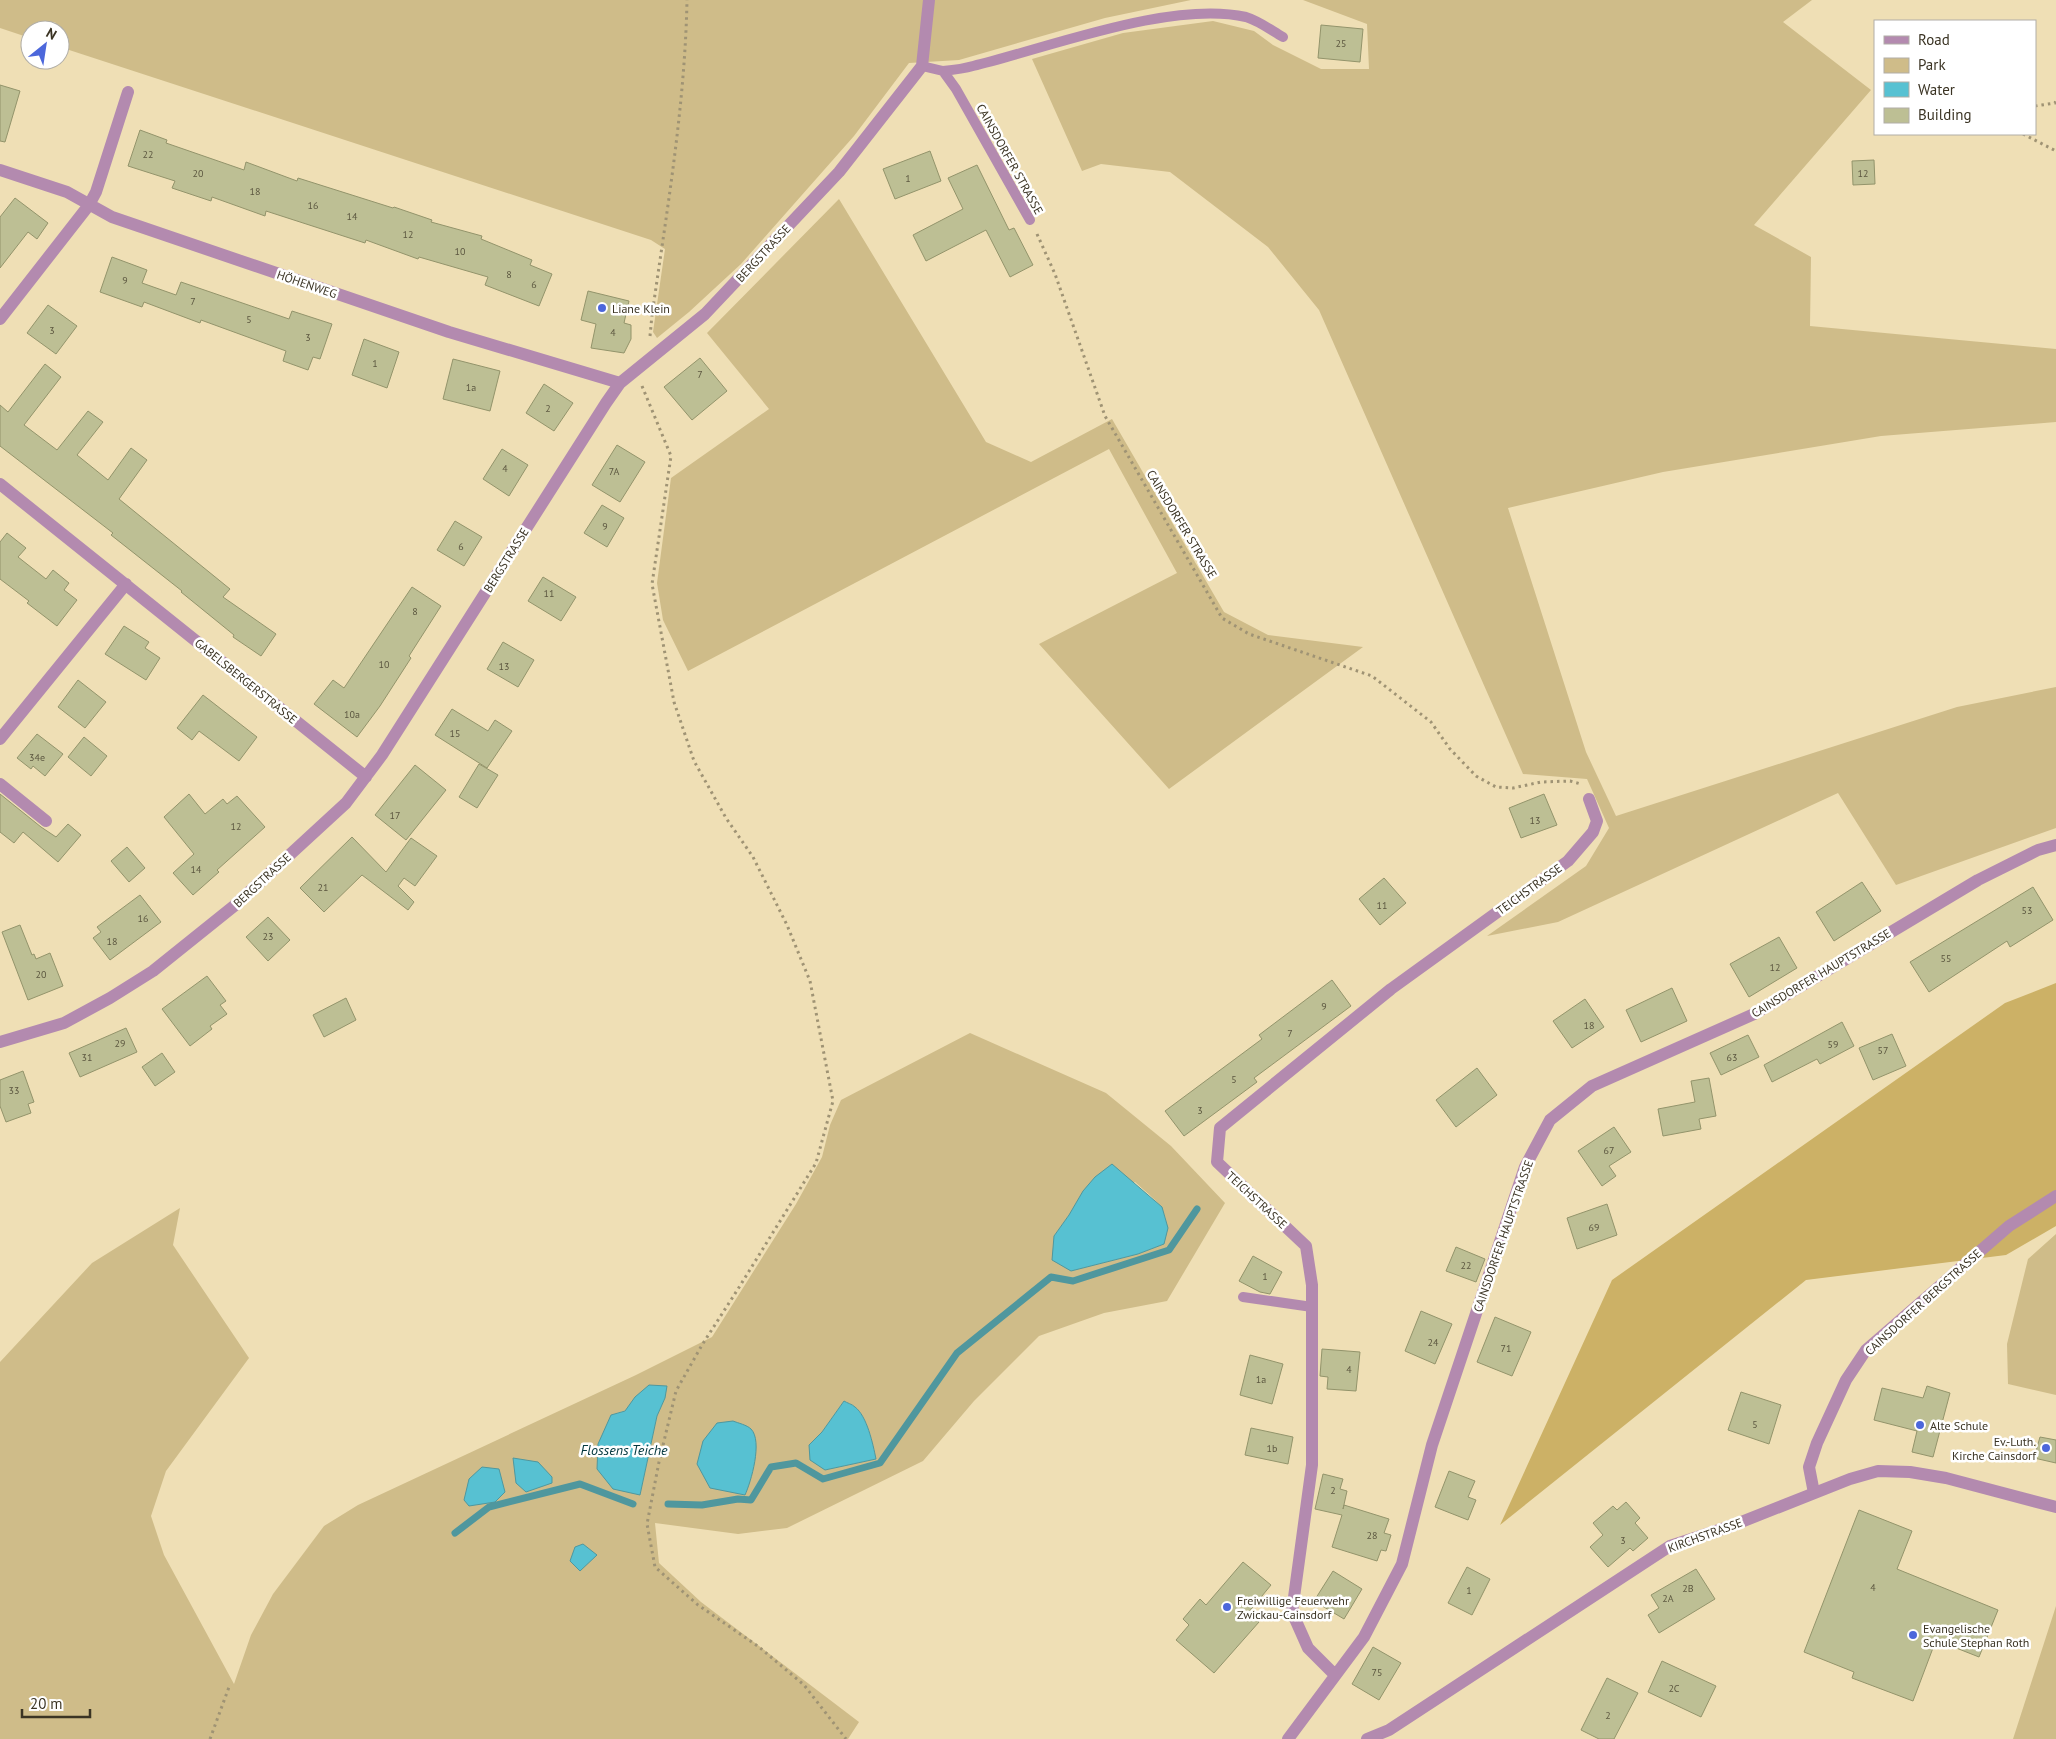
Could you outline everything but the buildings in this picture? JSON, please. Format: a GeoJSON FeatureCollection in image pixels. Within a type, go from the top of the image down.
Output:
{"type":"FeatureCollection","features":[{"type":"Feature","properties":{"kind":"street"},"geometry":{"type":"LineString","coordinates":[[922,66],[929,0]]}},
{"type":"Feature","properties":{"kind":"street","name":"BERGSTRASSE"},"geometry":{"type":"LineString","coordinates":[[0,1042],[64,1023],[110,998],[153,971],[234,906],[346,803],[366,777],[620,383],[705,314],[839,172],[922,66]]}},
{"type":"Feature","properties":{"kind":"street"},"geometry":{"type":"LineString","coordinates":[[0,319],[89,205],[96,192],[128,92]]}},
{"type":"Feature","properties":{"kind":"street","name":"HÖHENWEG"},"geometry":{"type":"LineString","coordinates":[[0,170],[67,192],[112,217],[449,332],[620,383]]}},
{"type":"Feature","properties":{"kind":"street","name":"GABELSBERGERSTRASSE"},"geometry":{"type":"LineString","coordinates":[[0,484],[366,777]]}},
{"type":"Feature","properties":{"kind":"street"},"geometry":{"type":"LineString","coordinates":[[0,739],[126,584]]}},
{"type":"Feature","properties":{"kind":"street"},"geometry":{"type":"LineString","coordinates":[[0,784],[46,821]]}},
{"type":"Feature","properties":{"kind":"street","name":"TEICHSTRASSE"},"geometry":{"type":"LineString","coordinates":[[1334,1674],[1308,1648],[1292,1612],[1312,1465],[1312,1285],[1306,1246],[1217,1162],[1220,1128],[1391,989],[1568,861],[1593,832],[1597,821],[1589,799]]}},
{"type":"Feature","properties":{"kind":"street","name":"CAINSDORFER HAUPTSTRASSE"},"geometry":{"type":"LineString","coordinates":[[1289,1739],[1334,1674],[1364,1636],[1402,1564],[1432,1446],[1525,1167],[1550,1120],[1592,1086],[1754,1014],[1978,880],[2038,850],[2056,845]]}},
{"type":"Feature","properties":{"kind":"street","name":"CAINSDORFER BERGSTRASSE"},"geometry":{"type":"LineString","coordinates":[[1814,1493],[1809,1467],[1817,1443],[1846,1380],[1866,1350],[2009,1226],[2056,1196]]}},
{"type":"Feature","properties":{"kind":"street","name":"KIRCHSTRASSE"},"geometry":{"type":"LineString","coordinates":[[1367,1739],[1389,1730],[1670,1546],[1731,1526],[1850,1479],[1878,1471],[1910,1472],[1946,1478],[2056,1507]]}},
{"type":"Feature","properties":{"kind":"lane"},"geometry":{"type":"LineString","coordinates":[[922,66],[943,71],[972,67],[1129,19],[1175,11],[1216,10],[1246,17],[1283,37]]}},
{"type":"Feature","properties":{"kind":"lane","name":"CAINSDORFER STRASSE"},"geometry":{"type":"LineString","coordinates":[[943,71],[956,88],[1030,220]]}},
{"type":"Feature","properties":{"kind":"lane"},"geometry":{"type":"LineString","coordinates":[[1243,1297],[1312,1307]]}},
{"type":"Feature","properties":{"kind":"path"},"geometry":{"type":"LineString","coordinates":[[653,357],[650,340],[652,315],[680,108],[686,49],[687,0]]}},
{"type":"Feature","properties":{"kind":"path"},"geometry":{"type":"LineString","coordinates":[[2036,106],[2055,103],[2056,100]]}},
{"type":"Feature","properties":{"kind":"path"},"geometry":{"type":"LineString","coordinates":[[2025,135],[2056,151]]}},
{"type":"Feature","properties":{"kind":"path","name":"CAINSDORFER STRASSE"},"geometry":{"type":"LineString","coordinates":[[1030,220],[1055,274],[1105,416],[1222,618],[1249,634],[1372,676],[1431,722],[1450,749],[1476,776],[1496,787],[1513,788],[1542,782],[1570,780],[1586,786],[1589,799]]}},
{"type":"Feature","properties":{"kind":"path"},"geometry":{"type":"LineString","coordinates":[[632,374],[641,384],[671,456],[652,584],[674,702],[694,761],[726,818],[753,857],[787,925],[810,981],[833,1101],[816,1163],[702,1345],[676,1391],[647,1524],[655,1566],[698,1605],[759,1647],[804,1685],[846,1739]]}},
{"type":"Feature","properties":{"kind":"path"},"geometry":{"type":"LineString","coordinates":[[210,1739],[229,1687]]}},
{"type":"Feature","properties":{"kind":"green space"},"geometry":{"type":"Polygon","coordinates":[[[0,0],[1191,0],[1105,18],[959,60],[909,63],[854,136],[741,264],[689,312],[657,338],[653,332],[665,249],[651,240],[70,50],[70,20],[20,20],[20,35],[0,28],[0,0]]]}},
{"type":"Feature","properties":{"kind":"green space"},"geometry":{"type":"Polygon","coordinates":[[[1303,0],[1812,0],[1783,22],[1871,90],[1754,225],[1811,257],[1810,326],[2056,349],[2056,422],[1881,436],[1663,472],[1508,508],[1586,752],[1616,816],[1957,707],[2056,687],[2056,828],[1896,885],[1838,793],[1558,922],[1487,936],[1586,866],[1609,828],[1587,779],[1523,774],[1319,310],[1268,247],[1170,172],[1101,164],[1082,171],[1032,59],[1123,33],[1213,21],[1254,31],[1273,45],[1321,69],[1369,69],[1367,24],[1303,0]]]}},
{"type":"Feature","properties":{"kind":"green space"},"geometry":{"type":"Polygon","coordinates":[[[839,199],[986,442],[1031,462],[1112,419],[1224,612],[1268,635],[1363,647],[1169,789],[1039,644],[1177,573],[1109,449],[688,671],[663,620],[657,583],[671,478],[769,409],[707,333],[839,199]]]}},
{"type":"Feature","properties":{"kind":"green space"},"geometry":{"type":"Polygon","coordinates":[[[970,1033],[1106,1093],[1171,1146],[1225,1203],[1167,1301],[1104,1313],[1039,1336],[974,1401],[923,1461],[787,1528],[738,1534],[655,1523],[659,1563],[701,1602],[859,1722],[848,1739],[0,1739],[0,1362],[92,1263],[180,1208],[173,1245],[249,1358],[166,1471],[151,1516],[164,1555],[234,1684],[251,1635],[273,1594],[324,1526],[358,1505],[636,1375],[712,1337],[796,1204],[822,1157],[830,1125],[841,1100],[970,1033]],[[1135,1182],[1069,1215],[1054,1236],[1071,1271],[1138,1254],[1164,1244],[1166,1223],[1161,1208],[1135,1182]],[[665,1398],[611,1415],[640,1495],[657,1416],[665,1398]],[[844,1401],[822,1432],[809,1445],[825,1470],[875,1459],[866,1423],[859,1411],[851,1404],[844,1401]]]}},
{"type":"Feature","properties":{"kind":"green space"},"geometry":{"type":"Polygon","coordinates":[[[2056,1234],[2056,1395],[2008,1384],[2007,1344],[2028,1259],[2056,1234]]]}},
{"type":"Feature","properties":{"kind":"green space"},"geometry":{"type":"Polygon","coordinates":[[[2056,1606],[2056,1739],[2013,1739],[2056,1606]]]}},
{"type":"Feature","properties":{"kind":"shaded area"},"geometry":{"type":"Polygon","coordinates":[[[2056,983],[2056,1226],[2006,1255],[1806,1280],[1500,1525],[1612,1280],[2005,1003],[2056,983]]]}},
{"type":"Feature","properties":{"kind":"water"},"geometry":{"type":"Polygon","coordinates":[[[1112,1164],[1162,1207],[1168,1228],[1164,1244],[1138,1254],[1071,1271],[1052,1260],[1054,1236],[1083,1191],[1095,1177],[1112,1164]]]}},
{"type":"Feature","properties":{"kind":"water","name":"Flossens Teiche"},"geometry":{"type":"Polygon","coordinates":[[[649,1385],[667,1386],[665,1398],[657,1416],[640,1495],[613,1489],[597,1469],[598,1444],[611,1415],[625,1411],[635,1397],[649,1385]]]}},
{"type":"Feature","properties":{"kind":"water"},"geometry":{"type":"Polygon","coordinates":[[[844,1401],[854,1406],[863,1417],[869,1431],[876,1459],[825,1470],[810,1460],[809,1445],[822,1432],[844,1401]]]}},
{"type":"Feature","properties":{"kind":"water"},"geometry":{"type":"Polygon","coordinates":[[[733,1421],[751,1429],[756,1443],[753,1472],[745,1495],[710,1488],[697,1464],[703,1441],[717,1423],[733,1421]]]}},
{"type":"Feature","properties":{"kind":"water"},"geometry":{"type":"Polygon","coordinates":[[[513,1458],[538,1462],[552,1477],[552,1483],[526,1492],[516,1483],[513,1458]]]}},
{"type":"Feature","properties":{"kind":"water"},"geometry":{"type":"Polygon","coordinates":[[[482,1467],[499,1469],[505,1492],[495,1502],[469,1506],[464,1500],[469,1479],[482,1467]]]}},
{"type":"Feature","properties":{"kind":"water"},"geometry":{"type":"Polygon","coordinates":[[[583,1544],[597,1555],[580,1571],[570,1561],[575,1547],[583,1544]]]}},
{"type":"Feature","properties":{"kind":"waterway"},"geometry":{"type":"LineString","coordinates":[[668,1504],[702,1505],[738,1499],[751,1500],[771,1467],[796,1463],[823,1479],[880,1463],[957,1353],[1051,1277],[1073,1281],[1169,1250],[1197,1209]]}},
{"type":"Feature","properties":{"kind":"waterway"},"geometry":{"type":"LineString","coordinates":[[455,1533],[489,1507],[580,1484],[633,1504]]}},
{"type":"Feature","properties":{"kind":"place","name":"Liane Klein"},"geometry":{"type":"Point","coordinates":[602,308]}},
{"type":"Feature","properties":{"kind":"place","name":"Alte Schule"},"geometry":{"type":"Point","coordinates":[1920,1425]}},
{"type":"Feature","properties":{"kind":"place","name":"Ev.-Luth. Kirche Cainsdorf"},"geometry":{"type":"Point","coordinates":[2046,1448]}},
{"type":"Feature","properties":{"kind":"place","name":"Freiwillige Feuerwehr Zwickau-Cainsdorf"},"geometry":{"type":"Point","coordinates":[1227,1607]}},
{"type":"Feature","properties":{"kind":"place","name":"Evangelische Schule Stephan Roth"},"geometry":{"type":"Point","coordinates":[1913,1635]}}]}
